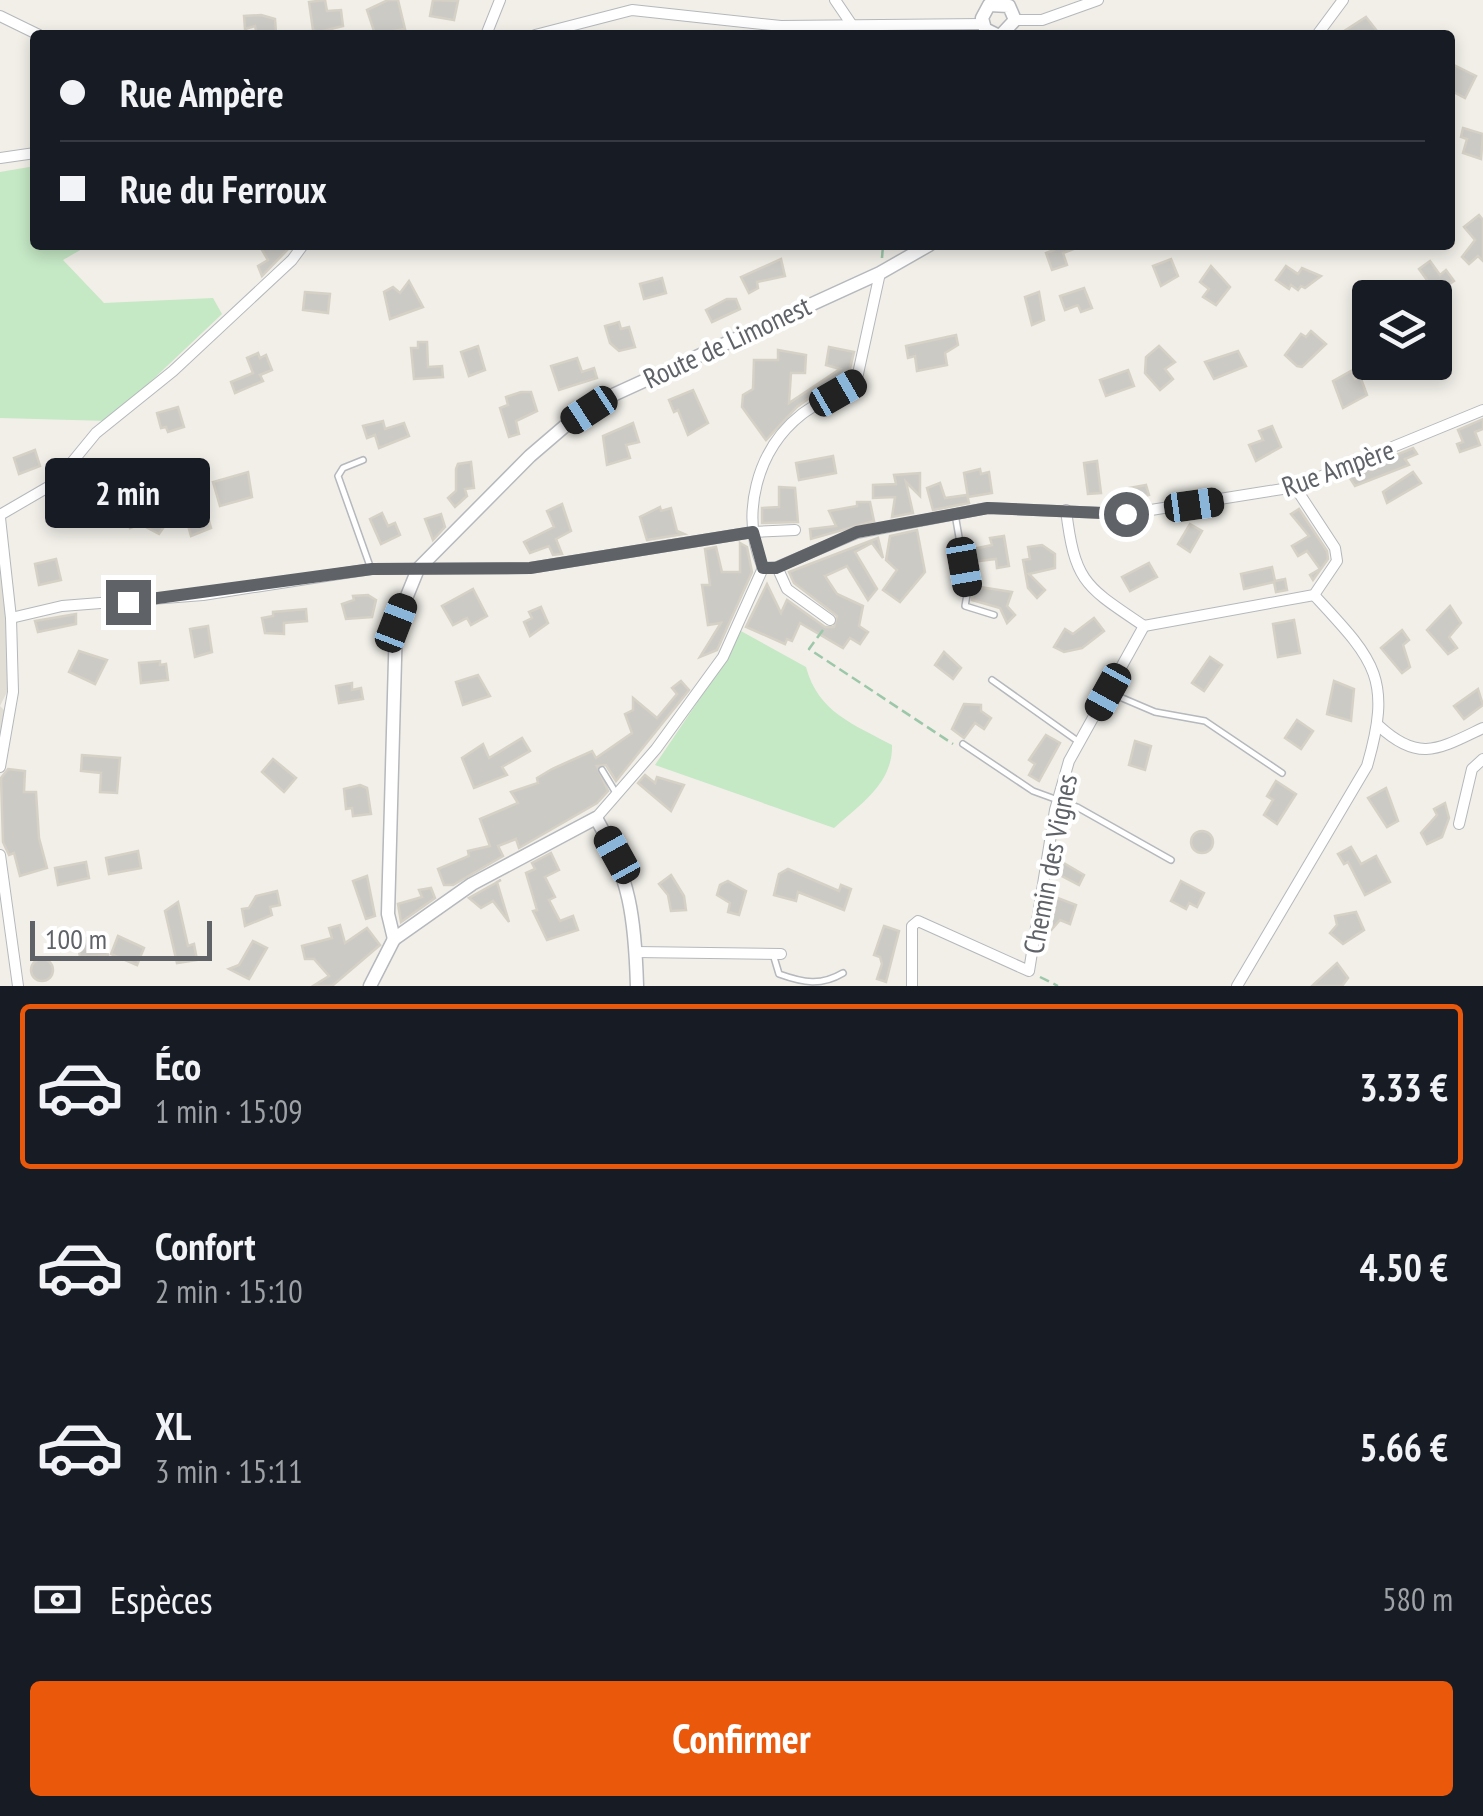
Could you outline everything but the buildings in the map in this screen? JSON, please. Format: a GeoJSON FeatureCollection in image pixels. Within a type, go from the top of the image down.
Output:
{"type":"FeatureCollection","features":[{"type":"Feature","properties":{"kind":"street"},"geometry":{"type":"LineString","coordinates":[[488,30],[498,0]]}},
{"type":"Feature","properties":{"kind":"street"},"geometry":{"type":"LineString","coordinates":[[835,0],[852,25]]}},
{"type":"Feature","properties":{"kind":"street"},"geometry":{"type":"LineString","coordinates":[[1006,30],[1015,20],[1042,20],[1098,0]]}},
{"type":"Feature","properties":{"kind":"street"},"geometry":{"type":"LineString","coordinates":[[1322,30],[1343,0]]}},
{"type":"Feature","properties":{"kind":"street"},"geometry":{"type":"LineString","coordinates":[[982,24],[983,13],[993,1],[1009,6],[1015,20]]}},
{"type":"Feature","properties":{"kind":"street"},"geometry":{"type":"LineString","coordinates":[[554,30],[632,10],[781,26],[852,25],[876,30],[982,24],[993,30]]}},
{"type":"Feature","properties":{"kind":"street"},"geometry":{"type":"LineString","coordinates":[[0,16],[30,31]]}},
{"type":"Feature","properties":{"kind":"street"},"geometry":{"type":"LineString","coordinates":[[0,158],[30,154]]}},
{"type":"Feature","properties":{"kind":"street"},"geometry":{"type":"LineString","coordinates":[[0,768],[12,692],[11,618],[0,516],[55,483],[96,433],[173,371],[299,250]]}},
{"type":"Feature","properties":{"kind":"street","name":"Route de Limonest"},"geometry":{"type":"LineString","coordinates":[[394,939],[388,914],[392,680],[396,623],[418,569],[530,456],[565,426],[613,395],[880,273],[919,250]]}},
{"type":"Feature","properties":{"kind":"street"},"geometry":{"type":"LineString","coordinates":[[370,986],[394,939],[472,884],[596,818],[656,749],[723,657],[763,568],[753,532],[752,500],[768,450],[800,415],[856,383],[880,273]]}},
{"type":"Feature","properties":{"kind":"street","name":"Rue Ampère"},"geometry":{"type":"LineString","coordinates":[[776,568],[857,532],[988,508],[1126,514],[1296,487],[1483,410]]}},
{"type":"Feature","properties":{"kind":"street"},"geometry":{"type":"LineString","coordinates":[[1066,510],[1072,557],[1083,580],[1144,626],[1314,596],[1338,562],[1335,548],[1296,487]]}},
{"type":"Feature","properties":{"kind":"street"},"geometry":{"type":"LineString","coordinates":[[11,618],[62,606],[203,595],[372,569],[530,568],[753,532],[795,530]]}},
{"type":"Feature","properties":{"kind":"street"},"geometry":{"type":"LineString","coordinates":[[763,568],[776,568],[786,589],[830,620]]}},
{"type":"Feature","properties":{"kind":"street"},"geometry":{"type":"LineString","coordinates":[[1237,986],[1367,766],[1378,726],[1379,680],[1314,596]]}},
{"type":"Feature","properties":{"kind":"street","name":"Chemin des Vignes"},"geometry":{"type":"LineString","coordinates":[[1030,972],[1058,800],[1079,743],[1144,626]]}},
{"type":"Feature","properties":{"kind":"street"},"geometry":{"type":"LineString","coordinates":[[1378,726],[1396,742],[1417,750],[1439,750],[1483,728]]}},
{"type":"Feature","properties":{"kind":"street"},"geometry":{"type":"LineString","coordinates":[[1459,824],[1472,769],[1483,759]]}},
{"type":"Feature","properties":{"kind":"street"},"geometry":{"type":"LineString","coordinates":[[596,818],[617,855],[633,902],[637,986]]}},
{"type":"Feature","properties":{"kind":"street"},"geometry":{"type":"LineString","coordinates":[[0,854],[18,986]]}},
{"type":"Feature","properties":{"kind":"street"},"geometry":{"type":"LineString","coordinates":[[912,986],[912,926],[918,922],[1030,972]]}},
{"type":"Feature","properties":{"kind":"street"},"geometry":{"type":"LineString","coordinates":[[636,952],[777,954]]}},
{"type":"Feature","properties":{"kind":"lane"},"geometry":{"type":"LineString","coordinates":[[363,460],[343,468],[338,476],[372,569]]}},
{"type":"Feature","properties":{"kind":"lane"},"geometry":{"type":"LineString","coordinates":[[955,514],[968,589],[965,606],[994,615]]}},
{"type":"Feature","properties":{"kind":"lane"},"geometry":{"type":"LineString","coordinates":[[992,680],[1079,743]]}},
{"type":"Feature","properties":{"kind":"lane"},"geometry":{"type":"LineString","coordinates":[[1108,692],[1155,712],[1204,721],[1282,773]]}},
{"type":"Feature","properties":{"kind":"lane"},"geometry":{"type":"LineString","coordinates":[[960,745],[1033,791],[1058,800],[1170,860]]}},
{"type":"Feature","properties":{"kind":"lane"},"geometry":{"type":"LineString","coordinates":[[602,770],[616,793]]}},
{"type":"Feature","properties":{"kind":"lane"},"geometry":{"type":"LineString","coordinates":[[777,954],[780,974],[811,986],[833,982],[844,973]]}},
{"type":"Feature","properties":{"kind":"path"},"geometry":{"type":"LineString","coordinates":[[830,620],[809,649],[960,745]]}},
{"type":"Feature","properties":{"kind":"path"},"geometry":{"type":"LineString","coordinates":[[1030,972],[1058,986]]}},
{"type":"Feature","properties":{"kind":"shaded area"},"geometry":{"type":"Polygon","coordinates":[[[0,559],[8,611],[8,690],[0,706],[0,559]]]}},
{"type":"Feature","properties":{"kind":"shaded area"},"geometry":{"type":"Polygon","coordinates":[[[0,706],[5,711],[0,744],[0,706]]]}},
{"type":"Feature","properties":{"kind":"green space"},"geometry":{"type":"Polygon","coordinates":[[[30,167],[30,250],[80,250],[63,260],[104,303],[213,298],[222,314],[109,421],[0,418],[0,172],[30,167]]]}},
{"type":"Feature","properties":{"kind":"green space"},"geometry":{"type":"Polygon","coordinates":[[[739,630],[806,667],[828,706],[892,745],[881,782],[834,828],[655,765],[711,682],[739,630]]]}},
{"type":"Feature","properties":{"kind":"route"},"geometry":{"type":"LineString","coordinates":[[128,602],[203,595],[372,569],[530,568],[753,532],[763,568],[776,568],[857,532],[988,508],[1126,514]]}}]}
